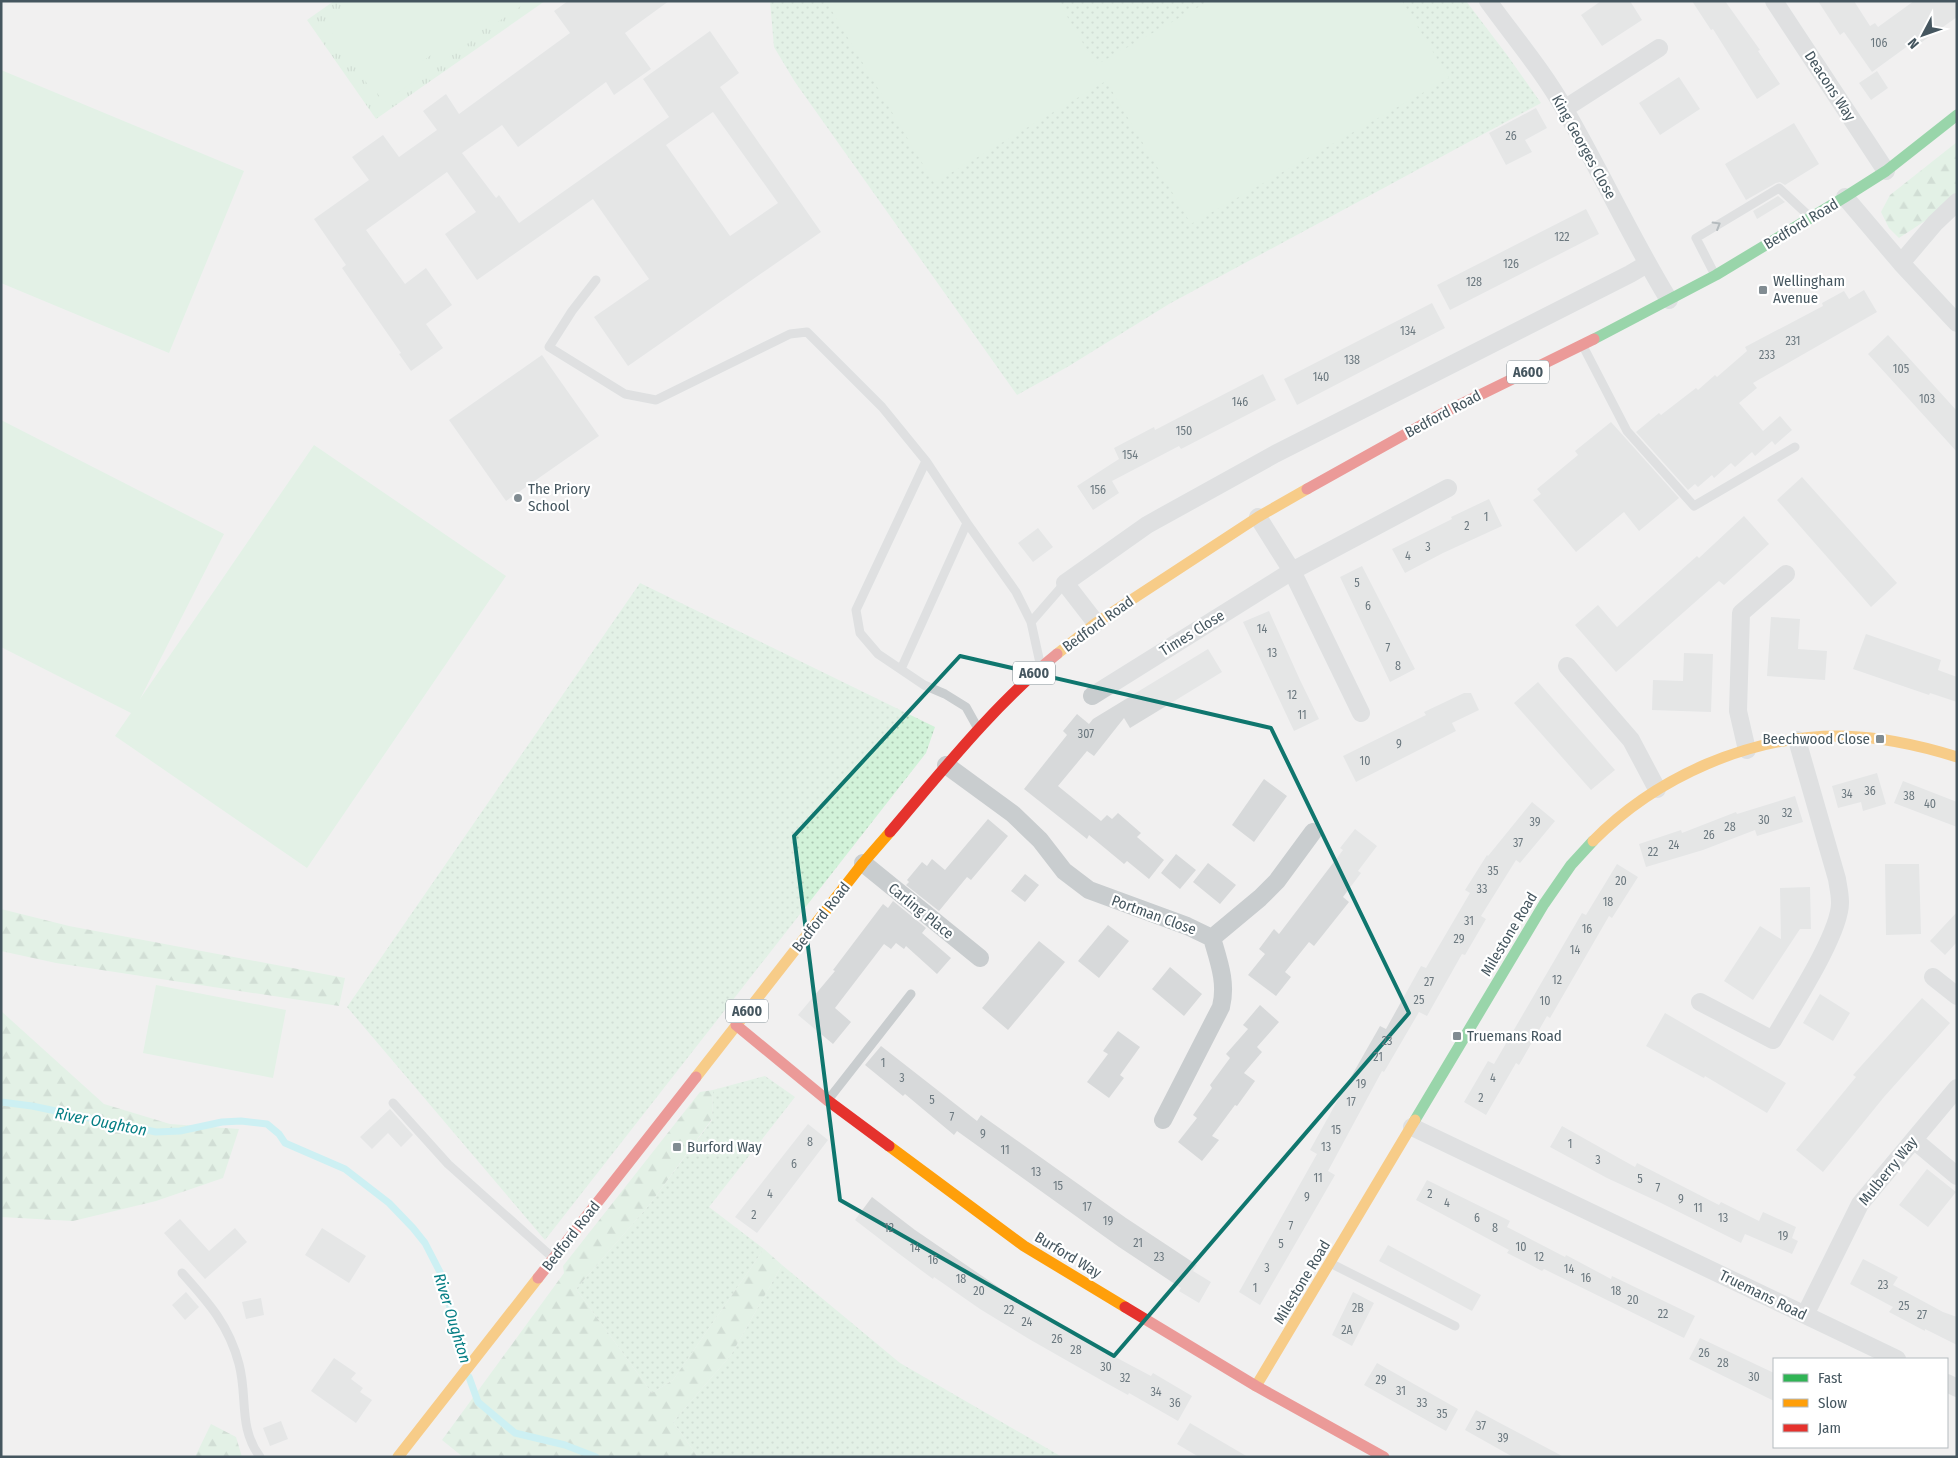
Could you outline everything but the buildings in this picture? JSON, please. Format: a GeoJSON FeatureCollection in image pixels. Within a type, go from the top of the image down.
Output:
{"type":"FeatureCollection","features":[{"type":"Feature","properties":{"kind":"main road","name":"Bedford Road"},"geometry":{"type":"LineString","coordinates":[[398,1457],[863,863],[978,729],[1041,667],[1096,623],[1258,517],[1445,412],[1582,346],[1716,275],[1886,171],[1957,116]]}},
{"type":"Feature","properties":{"kind":"main road","name":"Milestone Road"},"geometry":{"type":"LineString","coordinates":[[1256,1386],[1332,1264],[1557,884],[1581,852],[1605,829],[1630,808],[1657,790],[1690,772],[1747,750],[1797,740],[1834,737],[1880,739],[1957,757]]}},
{"type":"Feature","properties":{"kind":"main road","name":"Burford Way"},"geometry":{"type":"LineString","coordinates":[[736,1025],[827,1100],[1024,1246],[1256,1386],[1379,1456]]}},
{"type":"Feature","properties":{"kind":"street","name":"King Georges Close"},"geometry":{"type":"LineString","coordinates":[[1488,1],[1532,59],[1564,109],[1646,264],[1669,300]]}},
{"type":"Feature","properties":{"kind":"street","name":"Deacons Way"},"geometry":{"type":"LineString","coordinates":[[1774,1],[1886,171]]}},
{"type":"Feature","properties":{"kind":"street"},"geometry":{"type":"LineString","coordinates":[[1564,109],[1659,48]]}},
{"type":"Feature","properties":{"kind":"street"},"geometry":{"type":"LineString","coordinates":[[1845,197],[1901,263],[1957,323]]}},
{"type":"Feature","properties":{"kind":"street"},"geometry":{"type":"LineString","coordinates":[[1901,263],[1935,223],[1957,202]]}},
{"type":"Feature","properties":{"kind":"street"},"geometry":{"type":"LineString","coordinates":[[1096,623],[1066,583],[1147,525],[1266,459],[1630,274],[1646,264]]}},
{"type":"Feature","properties":{"kind":"street","name":"Times Close"},"geometry":{"type":"LineString","coordinates":[[1092,696],[1292,571],[1448,488]]}},
{"type":"Feature","properties":{"kind":"street"},"geometry":{"type":"LineString","coordinates":[[1258,517],[1292,571],[1361,712]]}},
{"type":"Feature","properties":{"kind":"street"},"geometry":{"type":"LineString","coordinates":[[1747,750],[1738,712],[1741,612],[1786,574]]}},
{"type":"Feature","properties":{"kind":"street"},"geometry":{"type":"LineString","coordinates":[[1567,666],[1631,740],[1657,790]]}},
{"type":"Feature","properties":{"kind":"street"},"geometry":{"type":"LineString","coordinates":[[1700,1002],[1773,1040],[1830,940],[1841,903],[1837,879],[1797,740]]}},
{"type":"Feature","properties":{"kind":"street","name":"Portman Close"},"geometry":{"type":"LineString","coordinates":[[946,765],[1013,814],[1040,840],[1064,871],[1089,890],[1187,926],[1212,938],[1224,982],[1224,995],[1221,1007],[1163,1120]]}},
{"type":"Feature","properties":{"kind":"street"},"geometry":{"type":"LineString","coordinates":[[1212,938],[1260,898],[1277,881],[1313,832]]}},
{"type":"Feature","properties":{"kind":"street","name":"Carling Place"},"geometry":{"type":"LineString","coordinates":[[863,863],[980,958]]}},
{"type":"Feature","properties":{"kind":"street"},"geometry":{"type":"LineString","coordinates":[[1933,977],[1957,996]]}},
{"type":"Feature","properties":{"kind":"street","name":"Mulberry Way"},"geometry":{"type":"LineString","coordinates":[[1805,1316],[1860,1204],[1957,1088]]}},
{"type":"Feature","properties":{"kind":"street","name":"Truemans Road"},"geometry":{"type":"LineString","coordinates":[[1412,1127],[1895,1358]]}},
{"type":"Feature","properties":{"kind":"street"},"geometry":{"type":"LineString","coordinates":[[1914,1140],[1957,1176]]}},
{"type":"Feature","properties":{"kind":"lane"},"geometry":{"type":"LineString","coordinates":[[1716,275],[1696,238],[1779,188],[1811,218]]}},
{"type":"Feature","properties":{"kind":"lane"},"geometry":{"type":"LineString","coordinates":[[596,280],[572,311],[549,347],[625,394],[656,400],[790,334],[807,332],[882,407],[926,461],[1016,592],[1031,622],[1041,667]]}},
{"type":"Feature","properties":{"kind":"lane"},"geometry":{"type":"LineString","coordinates":[[1582,346],[1626,431],[1694,506],[1795,447]]}},
{"type":"Feature","properties":{"kind":"lane"},"geometry":{"type":"LineString","coordinates":[[926,461],[856,610],[860,633],[878,654],[924,685],[945,694],[966,707],[978,729]]}},
{"type":"Feature","properties":{"kind":"lane"},"geometry":{"type":"LineString","coordinates":[[901,669],[967,523]]}},
{"type":"Feature","properties":{"kind":"lane"},"geometry":{"type":"LineString","coordinates":[[1031,622],[1066,583]]}},
{"type":"Feature","properties":{"kind":"lane"},"geometry":{"type":"LineString","coordinates":[[827,1100],[911,994]]}},
{"type":"Feature","properties":{"kind":"lane"},"geometry":{"type":"LineString","coordinates":[[393,1103],[448,1164],[554,1259]]}},
{"type":"Feature","properties":{"kind":"lane"},"geometry":{"type":"LineString","coordinates":[[1332,1264],[1455,1326]]}},
{"type":"Feature","properties":{"kind":"lane"},"geometry":{"type":"LineString","coordinates":[[182,1273],[214,1310],[227,1330],[235,1348],[243,1384],[245,1424],[248,1437],[260,1457]]}},
{"type":"Feature","properties":{"kind":"highlighted area"},"geometry":{"type":"Polygon","coordinates":[[[960,656],[1271,728],[1409,1013],[1114,1356],[840,1200],[794,836],[960,656]]]}},
{"type":"Feature","properties":{"kind":"green space"},"geometry":{"type":"Polygon","coordinates":[[[334,1],[545,1],[376,119],[307,20],[334,1]]]}},
{"type":"Feature","properties":{"kind":"green space"},"geometry":{"type":"Polygon","coordinates":[[[351,1],[471,1],[483,19],[474,25],[480,35],[438,64],[431,55],[420,63],[426,73],[384,102],[377,93],[375,95],[330,30],[332,28],[326,19],[351,1]]]}},
{"type":"Feature","properties":{"kind":"green space"},"geometry":{"type":"Polygon","coordinates":[[[475,1],[528,1],[492,26],[475,1]]]}},
{"type":"Feature","properties":{"kind":"green space"},"geometry":{"type":"Polygon","coordinates":[[[770,1],[1466,1],[1541,103],[1169,304],[1069,366],[1017,395],[795,82],[774,47],[770,1]]]}},
{"type":"Feature","properties":{"kind":"green space"},"geometry":{"type":"Polygon","coordinates":[[[826,1],[1058,1],[1096,65],[1209,1],[1402,1],[1449,78],[1191,224],[1106,81],[934,183],[826,1]]]}},
{"type":"Feature","properties":{"kind":"green space"},"geometry":{"type":"Polygon","coordinates":[[[1,70],[244,171],[169,353],[1,283],[1,70]]]}},
{"type":"Feature","properties":{"kind":"green space"},"geometry":{"type":"Polygon","coordinates":[[[1957,142],[1957,193],[1928,219],[1899,238],[1889,228],[1881,212],[1890,195],[1957,142]]]}},
{"type":"Feature","properties":{"kind":"green space"},"geometry":{"type":"Polygon","coordinates":[[[1,420],[224,534],[140,699],[314,445],[506,576],[307,868],[115,736],[131,713],[1,647],[1,420]]]}},
{"type":"Feature","properties":{"kind":"green space"},"geometry":{"type":"Polygon","coordinates":[[[640,583],[935,727],[926,753],[545,1240],[347,1007],[640,583]]]}},
{"type":"Feature","properties":{"kind":"green space"},"geometry":{"type":"Polygon","coordinates":[[[1,909],[69,926],[345,978],[339,1006],[56,963],[1,951],[1,909]]]}},
{"type":"Feature","properties":{"kind":"green space"},"geometry":{"type":"Polygon","coordinates":[[[156,985],[286,1010],[273,1078],[143,1053],[156,985]]]}},
{"type":"Feature","properties":{"kind":"green space"},"geometry":{"type":"Polygon","coordinates":[[[1,1011],[104,1104],[170,1124],[239,1129],[223,1178],[156,1201],[73,1221],[1,1217],[1,1011]]]}},
{"type":"Feature","properties":{"kind":"green space"},"geometry":{"type":"Polygon","coordinates":[[[765,1076],[795,1097],[709,1207],[764,1249],[673,1380],[652,1393],[576,1289],[650,1204],[712,1120],[713,1090],[765,1076]]]}},
{"type":"Feature","properties":{"kind":"green space"},"geometry":{"type":"Polygon","coordinates":[[[713,1090],[712,1119],[650,1204],[576,1289],[652,1393],[673,1380],[764,1249],[782,1265],[731,1355],[673,1422],[698,1457],[463,1457],[442,1440],[564,1273],[563,1266],[700,1092],[713,1090]]]}},
{"type":"Feature","properties":{"kind":"green space"},"geometry":{"type":"Polygon","coordinates":[[[782,1265],[900,1363],[1062,1457],[698,1457],[673,1422],[731,1355],[782,1265]]]}},
{"type":"Feature","properties":{"kind":"green space"},"geometry":{"type":"Polygon","coordinates":[[[211,1424],[236,1437],[242,1457],[195,1457],[211,1424]]]}},
{"type":"Feature","properties":{"kind":"waterway","name":"River Oughton"},"geometry":{"type":"LineString","coordinates":[[1,1102],[32,1106],[156,1132],[180,1131],[222,1122],[241,1121],[267,1124],[279,1134],[285,1143],[345,1169],[389,1203],[413,1228],[425,1243],[441,1274],[464,1359]]}},
{"type":"Feature","properties":{"kind":"waterway","name":"River Oughton"},"geometry":{"type":"LineString","coordinates":[[469,1377],[478,1402],[515,1433],[565,1445],[596,1457]]}},
{"type":"Feature","properties":{"kind":"traffic: fast"},"geometry":{"type":"LineString","coordinates":[[1594,339],[1716,275],[1845,197],[1886,171],[1957,115]]}},
{"type":"Feature","properties":{"kind":"traffic: fast"},"geometry":{"type":"LineString","coordinates":[[1415,1120],[1544,904],[1571,865],[1593,841]]}},
{"type":"Feature","properties":{"kind":"traffic: slow"},"geometry":{"type":"LineString","coordinates":[[1057,654],[1096,623],[1258,517],[1307,489]]}},
{"type":"Feature","properties":{"kind":"traffic: slow"},"geometry":{"type":"LineString","coordinates":[[1593,841],[1618,818],[1646,797],[1675,779],[1739,752],[1773,743],[1807,738],[1842,736],[1871,738],[1900,742],[1957,757]]}},
{"type":"Feature","properties":{"kind":"traffic: slow"},"geometry":{"type":"LineString","coordinates":[[696,1077],[863,863],[890,832]]}},
{"type":"Feature","properties":{"kind":"traffic: slow"},"geometry":{"type":"LineString","coordinates":[[1256,1386],[1415,1120]]}},
{"type":"Feature","properties":{"kind":"traffic: slow"},"geometry":{"type":"LineString","coordinates":[[889,1146],[1024,1246],[1125,1307]]}},
{"type":"Feature","properties":{"kind":"traffic: slow"},"geometry":{"type":"LineString","coordinates":[[398,1457],[538,1278]]}},
{"type":"Feature","properties":{"kind":"traffic: jam"},"geometry":{"type":"LineString","coordinates":[[1307,489],[1445,412],[1594,339]]}},
{"type":"Feature","properties":{"kind":"traffic: jam"},"geometry":{"type":"LineString","coordinates":[[890,832],[990,716],[1057,654]]}},
{"type":"Feature","properties":{"kind":"traffic: jam"},"geometry":{"type":"LineString","coordinates":[[736,1025],[827,1100],[889,1146]]}},
{"type":"Feature","properties":{"kind":"traffic: jam"},"geometry":{"type":"LineString","coordinates":[[538,1278],[696,1077]]}},
{"type":"Feature","properties":{"kind":"traffic: jam"},"geometry":{"type":"LineString","coordinates":[[1125,1307],[1256,1386],[1384,1457]]}},
{"type":"Feature","properties":{"kind":"place","name":"Wellingham Avenue"},"geometry":{"type":"Point","coordinates":[1763,290]}},
{"type":"Feature","properties":{"kind":"place","name":"The Priory School"},"geometry":{"type":"Point","coordinates":[518,498]}},
{"type":"Feature","properties":{"kind":"place","name":"Beechwood Close"},"geometry":{"type":"Point","coordinates":[1880,739]}},
{"type":"Feature","properties":{"kind":"place","name":"Truemans Road"},"geometry":{"type":"Point","coordinates":[1457,1036]}},
{"type":"Feature","properties":{"kind":"place","name":"Burford Way"},"geometry":{"type":"Point","coordinates":[677,1147]}}]}
